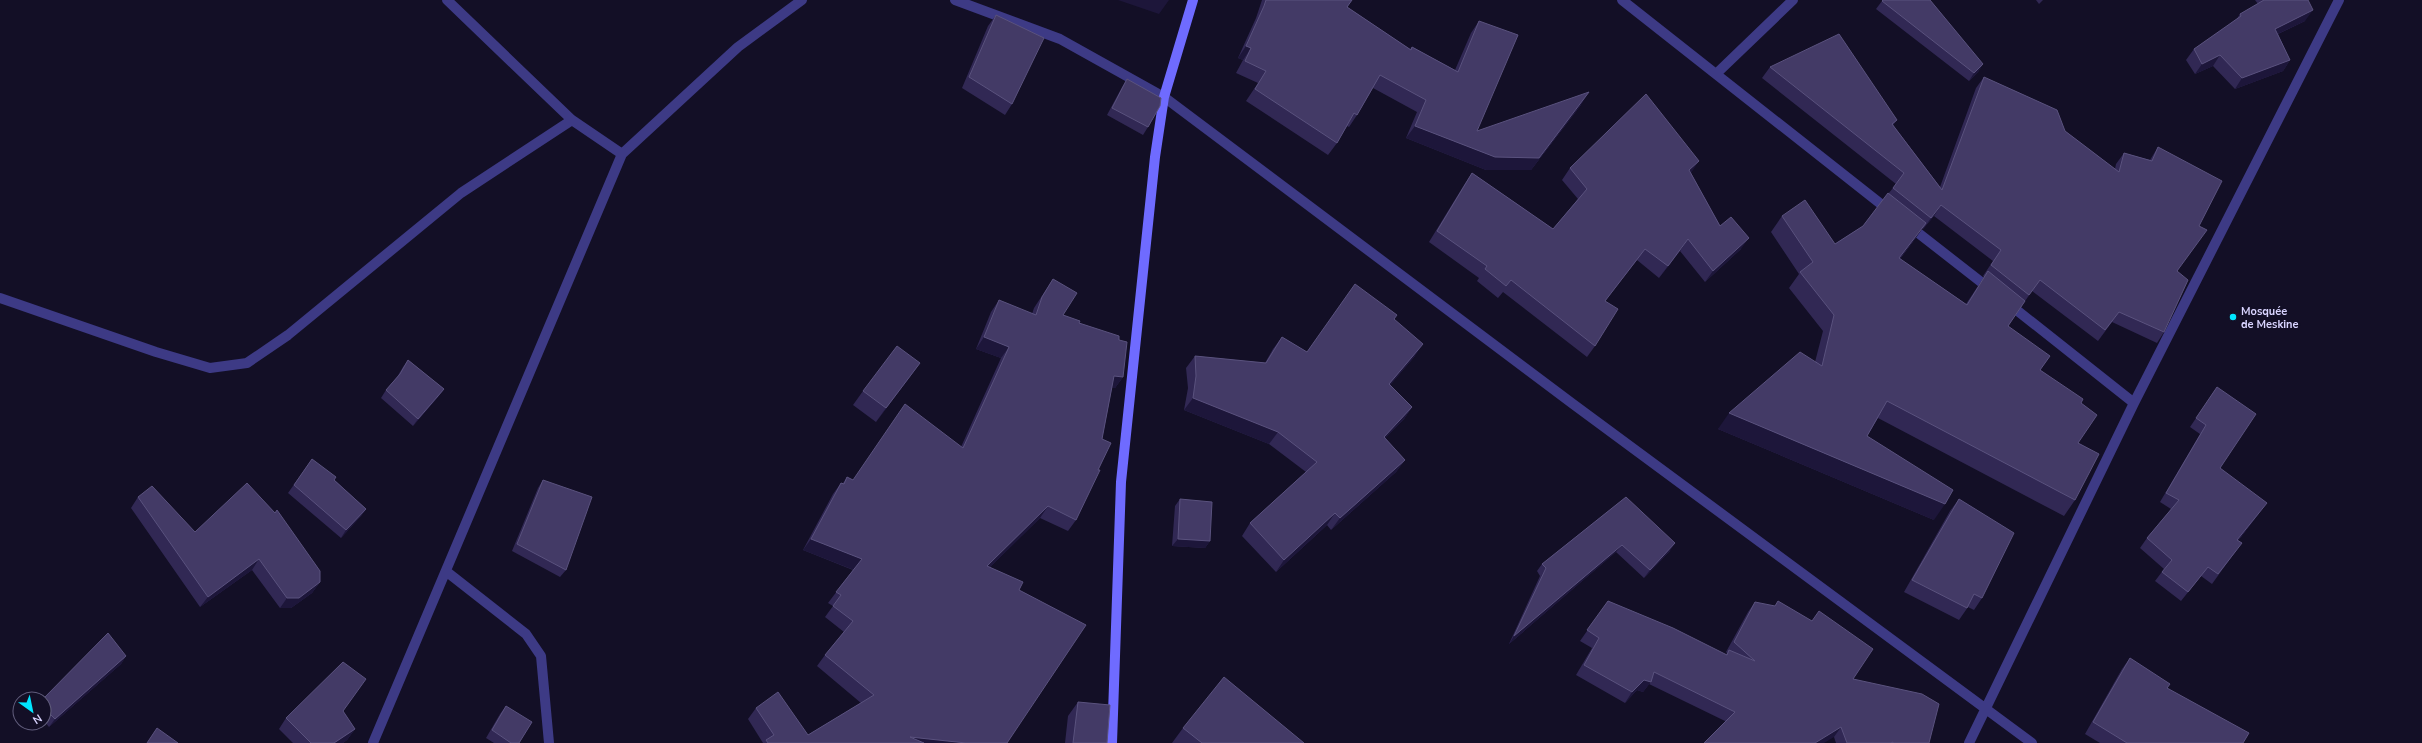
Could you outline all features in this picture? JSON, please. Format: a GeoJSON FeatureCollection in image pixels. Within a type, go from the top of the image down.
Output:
{"type":"FeatureCollection","features":[{"type":"Feature","properties":{"kind":"main road"},"geometry":{"type":"LineString","coordinates":[[1112,743],[1121,482],[1154,157],[1164,97],[1193,0]]}},
{"type":"Feature","properties":{"kind":"street"},"geometry":{"type":"LineString","coordinates":[[447,0],[572,120],[622,154]]}},
{"type":"Feature","properties":{"kind":"street"},"geometry":{"type":"LineString","coordinates":[[373,743],[447,572],[622,154],[738,47],[802,0]]}},
{"type":"Feature","properties":{"kind":"street"},"geometry":{"type":"LineString","coordinates":[[955,0],[1060,39],[1164,97],[1573,404],[1985,710],[2032,743]]}},
{"type":"Feature","properties":{"kind":"street"},"geometry":{"type":"LineString","coordinates":[[1622,0],[2134,403]]}},
{"type":"Feature","properties":{"kind":"street"},"geometry":{"type":"LineString","coordinates":[[1716,74],[1793,0]]}},
{"type":"Feature","properties":{"kind":"street"},"geometry":{"type":"LineString","coordinates":[[1969,743],[2134,403],[2339,0]]}},
{"type":"Feature","properties":{"kind":"street"},"geometry":{"type":"LineString","coordinates":[[0,298],[156,352],[210,368],[248,364],[288,335],[461,193],[572,120]]}},
{"type":"Feature","properties":{"kind":"street"},"geometry":{"type":"LineString","coordinates":[[447,572],[526,634],[541,656],[548,743]]}},
{"type":"Feature","properties":{"kind":"building"},"geometry":{"type":"Polygon","coordinates":[[[1266,0],[1352,0],[1347,7],[1411,50],[1412,47],[1458,72],[1479,21],[1518,35],[1477,131],[1589,92],[1539,158],[1495,157],[1415,126],[1426,100],[1380,75],[1357,115],[1354,113],[1337,143],[1255,89],[1266,71],[1245,61],[1251,48],[1246,46],[1266,0]]]}},
{"type":"Feature","properties":{"kind":"building"},"geometry":{"type":"Polygon","coordinates":[[[1930,0],[1983,64],[1974,73],[1882,1],[1930,0]]]}},
{"type":"Feature","properties":{"kind":"building"},"geometry":{"type":"Polygon","coordinates":[[[2264,0],[2308,0],[2313,10],[2275,29],[2290,60],[2242,78],[2220,55],[2202,64],[2194,49],[2241,16],[2240,14],[2264,0]]]}},
{"type":"Feature","properties":{"kind":"building"},"geometry":{"type":"Polygon","coordinates":[[[996,15],[1044,38],[1012,104],[969,77],[996,15]]]}},
{"type":"Feature","properties":{"kind":"building"},"geometry":{"type":"Polygon","coordinates":[[[1839,34],[1897,120],[1892,124],[1942,190],[1984,77],[2057,110],[2065,131],[2119,172],[2124,153],[2152,161],[2158,147],[2222,181],[2199,226],[2207,230],[2177,271],[2188,280],[2164,332],[2119,312],[2105,330],[2040,280],[2029,295],[1991,265],[2001,250],[1941,205],[1931,218],[1893,188],[1904,173],[1770,67],[1839,34]]]}},
{"type":"Feature","properties":{"kind":"building"},"geometry":{"type":"Polygon","coordinates":[[[1127,79],[1161,98],[1160,106],[1148,127],[1112,108],[1127,79]]]}},
{"type":"Feature","properties":{"kind":"building"},"geometry":{"type":"Polygon","coordinates":[[[1646,94],[1699,161],[1689,170],[1720,226],[1731,217],[1749,238],[1713,271],[1688,239],[1668,266],[1645,249],[1605,301],[1618,309],[1595,346],[1511,280],[1506,286],[1485,269],[1487,266],[1437,231],[1472,173],[1553,229],[1587,189],[1570,168],[1646,94]]]}},
{"type":"Feature","properties":{"kind":"building"},"geometry":{"type":"Polygon","coordinates":[[[1888,193],[1926,223],[1899,258],[1967,305],[1988,271],[2025,301],[2008,326],[2050,356],[2040,370],[2083,399],[2081,403],[2097,415],[2078,443],[2099,454],[2075,500],[1887,401],[1867,436],[1953,490],[1945,504],[1729,413],[1800,352],[1822,366],[1834,315],[1800,272],[1813,262],[1782,216],[1805,200],[1835,244],[1863,226],[1888,193]]]}},
{"type":"Feature","properties":{"kind":"building"},"geometry":{"type":"Polygon","coordinates":[[[1053,279],[1077,293],[1063,315],[1080,321],[1079,323],[1119,336],[1119,340],[1127,342],[1123,377],[1114,376],[1102,439],[1111,443],[1076,520],[1048,506],[987,566],[1023,582],[1019,590],[1086,625],[1007,743],[966,743],[910,737],[924,743],[768,743],[766,740],[774,735],[756,708],[778,692],[808,735],[874,695],[825,655],[853,621],[833,606],[841,595],[836,592],[862,559],[811,539],[841,483],[844,484],[847,477],[853,480],[905,404],[963,448],[1009,347],[984,337],[999,300],[1036,315],[1042,297],[1053,279]]]}},
{"type":"Feature","properties":{"kind":"building"},"geometry":{"type":"Polygon","coordinates":[[[1355,284],[1397,315],[1394,319],[1423,344],[1389,384],[1412,407],[1384,437],[1405,460],[1340,518],[1335,513],[1284,560],[1250,523],[1317,462],[1278,432],[1193,398],[1196,376],[1195,356],[1266,363],[1282,337],[1307,352],[1355,284]]]}},
{"type":"Feature","properties":{"kind":"building"},"geometry":{"type":"Polygon","coordinates":[[[897,346],[920,363],[886,408],[863,391],[897,346]]]}},
{"type":"Feature","properties":{"kind":"building"},"geometry":{"type":"Polygon","coordinates":[[[408,360],[444,389],[418,419],[386,390],[400,374],[408,360]]]}},
{"type":"Feature","properties":{"kind":"building"},"geometry":{"type":"Polygon","coordinates":[[[2217,387],[2256,414],[2220,468],[2267,503],[2237,540],[2242,543],[2218,574],[2208,567],[2188,592],[2162,572],[2172,560],[2147,538],[2179,500],[2166,493],[2206,425],[2196,418],[2217,387]]]}},
{"type":"Feature","properties":{"kind":"building"},"geometry":{"type":"Polygon","coordinates":[[[312,459],[336,477],[334,480],[366,509],[346,530],[294,485],[312,459]]]}},
{"type":"Feature","properties":{"kind":"building"},"geometry":{"type":"Polygon","coordinates":[[[543,480],[592,497],[566,570],[517,544],[543,480]]]}},
{"type":"Feature","properties":{"kind":"building"},"geometry":{"type":"Polygon","coordinates":[[[247,483],[275,513],[277,510],[320,571],[320,582],[299,598],[287,598],[259,559],[208,597],[138,497],[152,486],[195,532],[247,483]]]}},
{"type":"Feature","properties":{"kind":"building"},"geometry":{"type":"Polygon","coordinates":[[[1626,497],[1675,543],[1650,570],[1622,545],[1514,636],[1546,568],[1542,564],[1626,497]]]}},
{"type":"Feature","properties":{"kind":"building"},"geometry":{"type":"Polygon","coordinates":[[[1180,499],[1212,502],[1210,541],[1178,539],[1180,499]]]}},
{"type":"Feature","properties":{"kind":"building"},"geometry":{"type":"Polygon","coordinates":[[[1959,499],[2014,533],[1982,598],[1974,594],[1967,608],[1912,580],[1959,499]]]}},
{"type":"Feature","properties":{"kind":"building"},"geometry":{"type":"Polygon","coordinates":[[[1608,601],[1673,628],[1727,655],[1729,650],[1755,661],[1734,642],[1755,602],[1775,606],[1778,601],[1812,621],[1819,611],[1873,649],[1853,679],[1922,694],[1939,704],[1929,743],[1847,743],[1841,727],[1815,743],[1704,743],[1735,712],[1654,672],[1651,682],[1644,680],[1632,692],[1584,665],[1599,638],[1587,630],[1608,601]]]}},
{"type":"Feature","properties":{"kind":"building"},"geometry":{"type":"Polygon","coordinates":[[[108,633],[126,656],[55,719],[52,716],[51,691],[108,633]]]}},
{"type":"Feature","properties":{"kind":"building"},"geometry":{"type":"Polygon","coordinates":[[[2130,658],[2170,684],[2167,688],[2249,733],[2243,743],[2127,743],[2093,722],[2130,658]]]}},
{"type":"Feature","properties":{"kind":"building"},"geometry":{"type":"Polygon","coordinates":[[[343,662],[366,679],[343,711],[355,729],[334,743],[311,743],[286,718],[343,662]]]}},
{"type":"Feature","properties":{"kind":"building"},"geometry":{"type":"Polygon","coordinates":[[[1224,677],[1304,743],[1202,743],[1183,728],[1224,677]]]}},
{"type":"Feature","properties":{"kind":"building"},"geometry":{"type":"Polygon","coordinates":[[[1078,702],[1110,705],[1107,743],[1073,743],[1078,702]]]}},
{"type":"Feature","properties":{"kind":"building"},"geometry":{"type":"Polygon","coordinates":[[[506,706],[532,722],[519,743],[511,743],[492,730],[506,706]]]}},
{"type":"Feature","properties":{"kind":"building"},"geometry":{"type":"Polygon","coordinates":[[[157,728],[178,743],[147,743],[157,728]]]}},
{"type":"Feature","properties":{"kind":"place","name":"Mosquée de Meskine"},"geometry":{"type":"Point","coordinates":[2233,317]}}]}
